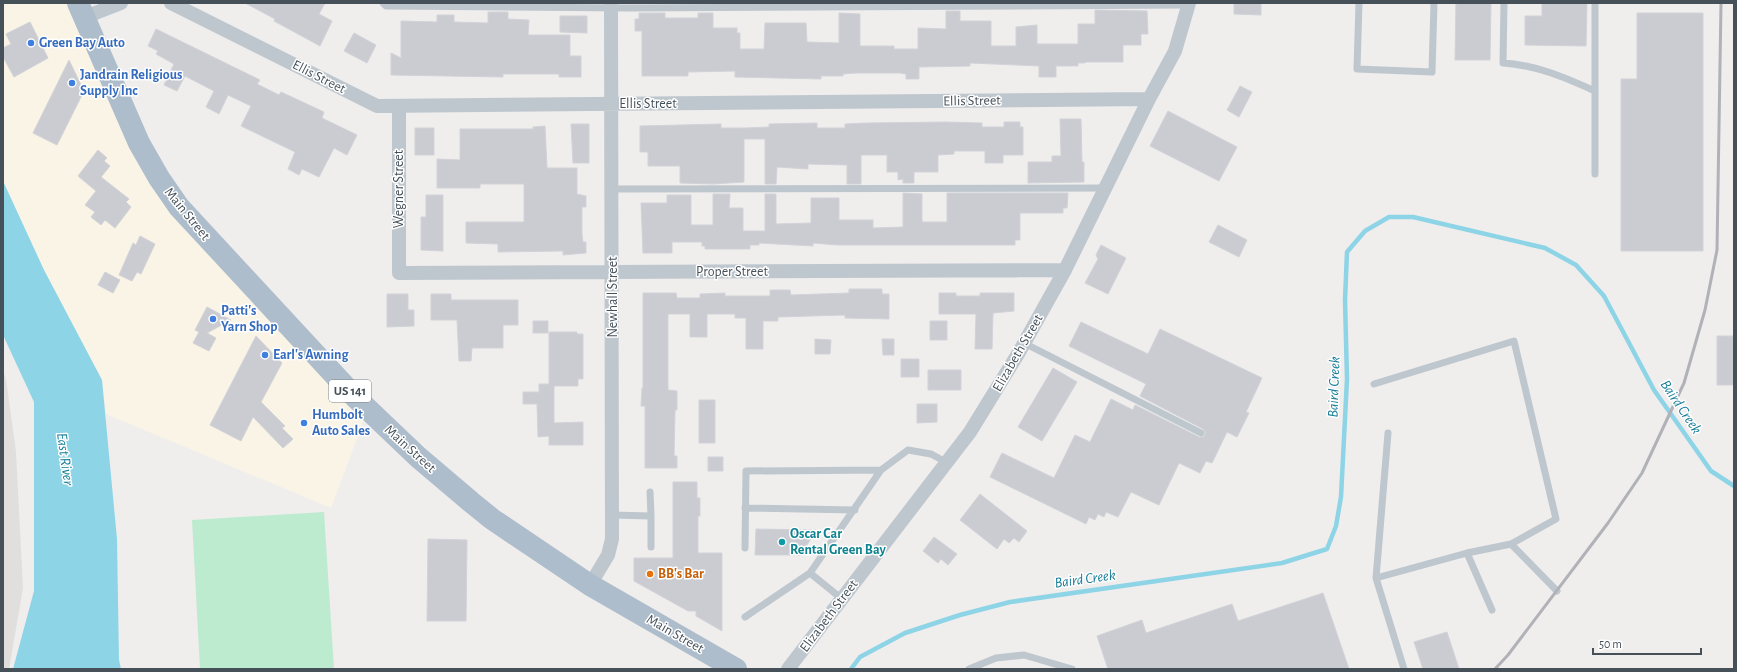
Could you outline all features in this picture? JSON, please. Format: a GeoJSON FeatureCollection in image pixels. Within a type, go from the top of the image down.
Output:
{"type":"FeatureCollection","features":[{"type":"Feature","properties":{"kind":"main road","name":"Main Street"},"geometry":{"type":"LineString","coordinates":[[81,10],[139,143],[159,178],[179,206],[201,232],[355,397],[418,457],[492,518],[590,585],[736,669]]}},
{"type":"Feature","properties":{"kind":"street"},"geometry":{"type":"LineString","coordinates":[[81,10],[121,3]]}},
{"type":"Feature","properties":{"kind":"street","name":"Ellis Street"},"geometry":{"type":"LineString","coordinates":[[171,3],[377,106],[1149,99]]}},
{"type":"Feature","properties":{"kind":"street","name":"Elizabeth Street"},"geometry":{"type":"LineString","coordinates":[[788,669],[980,416],[1024,343],[1065,270],[1149,99],[1175,51],[1189,4]]}},
{"type":"Feature","properties":{"kind":"street","name":"Newhall Street"},"geometry":{"type":"LineString","coordinates":[[590,585],[611,546],[613,273],[612,5]]}},
{"type":"Feature","properties":{"kind":"street","name":"Wegner Street"},"geometry":{"type":"LineString","coordinates":[[399,106],[399,273]]}},
{"type":"Feature","properties":{"kind":"street","name":"Proper Street"},"geometry":{"type":"LineString","coordinates":[[399,273],[1065,270]]}},
{"type":"Feature","properties":{"kind":"lane"},"geometry":{"type":"LineString","coordinates":[[382,3],[386,6],[1189,4]]}},
{"type":"Feature","properties":{"kind":"lane"},"geometry":{"type":"LineString","coordinates":[[1359,3],[1357,69],[1432,72],[1434,3]]}},
{"type":"Feature","properties":{"kind":"lane"},"geometry":{"type":"LineString","coordinates":[[1504,3],[1503,63],[1520,64],[1553,72],[1595,91]]}},
{"type":"Feature","properties":{"kind":"lane"},"geometry":{"type":"LineString","coordinates":[[1595,3],[1595,174]]}},
{"type":"Feature","properties":{"kind":"lane"},"geometry":{"type":"LineString","coordinates":[[612,189],[1105,188]]}},
{"type":"Feature","properties":{"kind":"lane"},"geometry":{"type":"LineString","coordinates":[[1374,384],[1514,341],[1556,519],[1511,544],[1467,552],[1376,578]]}},
{"type":"Feature","properties":{"kind":"lane"},"geometry":{"type":"LineString","coordinates":[[1024,343],[1201,432]]}},
{"type":"Feature","properties":{"kind":"lane"},"geometry":{"type":"LineString","coordinates":[[1388,433],[1376,578],[1404,669]]}},
{"type":"Feature","properties":{"kind":"lane"},"geometry":{"type":"LineString","coordinates":[[745,617],[810,573],[855,510],[881,470],[908,450],[931,454],[946,462]]}},
{"type":"Feature","properties":{"kind":"lane"},"geometry":{"type":"LineString","coordinates":[[745,548],[746,471],[881,470]]}},
{"type":"Feature","properties":{"kind":"lane"},"geometry":{"type":"LineString","coordinates":[[650,492],[652,547]]}},
{"type":"Feature","properties":{"kind":"lane"},"geometry":{"type":"LineString","coordinates":[[745,508],[855,510]]}},
{"type":"Feature","properties":{"kind":"lane"},"geometry":{"type":"LineString","coordinates":[[612,515],[651,516]]}},
{"type":"Feature","properties":{"kind":"lane"},"geometry":{"type":"LineString","coordinates":[[1511,544],[1557,591]]}},
{"type":"Feature","properties":{"kind":"lane"},"geometry":{"type":"LineString","coordinates":[[1467,552],[1492,610]]}},
{"type":"Feature","properties":{"kind":"lane"},"geometry":{"type":"LineString","coordinates":[[810,573],[842,599]]}},
{"type":"Feature","properties":{"kind":"lane"},"geometry":{"type":"LineString","coordinates":[[969,669],[996,658],[1024,655],[1072,669]]}},
{"type":"Feature","properties":{"kind":"shaded area"},"geometry":{"type":"Polygon","coordinates":[[[3,3],[78,3],[159,178],[368,409],[331,508],[106,414],[102,380],[44,270],[3,181],[3,3]]]}},
{"type":"Feature","properties":{"kind":"shaded area"},"geometry":{"type":"Polygon","coordinates":[[[3,371],[6,379],[16,452],[23,588],[9,669],[3,669],[3,371]]]}},
{"type":"Feature","properties":{"kind":"green space"},"geometry":{"type":"Polygon","coordinates":[[[324,512],[334,669],[200,669],[192,520],[324,512]]]}},
{"type":"Feature","properties":{"kind":"water","name":"East River"},"geometry":{"type":"Polygon","coordinates":[[[3,181],[44,270],[102,380],[117,539],[119,660],[121,669],[13,669],[34,591],[34,402],[3,335],[3,181]]]}},
{"type":"Feature","properties":{"kind":"building"},"geometry":{"type":"Polygon","coordinates":[[[245,3],[325,3],[319,14],[332,21],[320,46],[245,3]]]}},
{"type":"Feature","properties":{"kind":"building"},"geometry":{"type":"Polygon","coordinates":[[[1234,3],[1261,3],[1261,15],[1234,14],[1234,3]]]}},
{"type":"Feature","properties":{"kind":"building"},"geometry":{"type":"Polygon","coordinates":[[[1456,3],[1491,3],[1490,60],[1455,60],[1456,3]]]}},
{"type":"Feature","properties":{"kind":"building"},"geometry":{"type":"Polygon","coordinates":[[[1542,3],[1587,3],[1586,46],[1525,45],[1525,16],[1542,16],[1542,3]]]}},
{"type":"Feature","properties":{"kind":"building"},"geometry":{"type":"Polygon","coordinates":[[[1095,10],[1147,11],[1148,34],[1141,34],[1141,45],[1123,45],[1123,62],[1085,62],[1078,63],[1078,66],[1056,66],[1056,77],[1039,77],[1039,66],[970,63],[970,66],[919,67],[919,79],[906,79],[906,74],[900,73],[856,73],[843,74],[843,76],[821,76],[821,79],[735,77],[735,71],[688,72],[688,76],[642,76],[642,31],[635,31],[635,19],[639,19],[639,13],[665,13],[665,18],[698,18],[698,13],[713,13],[713,28],[737,28],[737,33],[740,33],[740,49],[764,49],[765,23],[806,23],[807,42],[839,43],[839,13],[860,14],[860,46],[894,46],[894,49],[918,49],[918,28],[946,29],[946,11],[960,11],[960,21],[991,21],[991,46],[1016,46],[1016,27],[1037,25],[1037,44],[1078,44],[1078,24],[1095,24],[1095,10]]]}},
{"type":"Feature","properties":{"kind":"building"},"geometry":{"type":"Polygon","coordinates":[[[488,12],[508,12],[508,19],[529,20],[528,35],[570,35],[570,56],[581,56],[581,77],[559,77],[559,74],[503,74],[503,77],[391,75],[391,53],[401,58],[401,21],[437,22],[437,15],[454,15],[454,22],[488,23],[488,12]]]}},
{"type":"Feature","properties":{"kind":"building"},"geometry":{"type":"Polygon","coordinates":[[[1637,13],[1703,13],[1703,251],[1621,251],[1621,79],[1637,79],[1637,13]]]}},
{"type":"Feature","properties":{"kind":"building"},"geometry":{"type":"Polygon","coordinates":[[[560,16],[587,16],[587,33],[560,32],[560,16]]]}},
{"type":"Feature","properties":{"kind":"building"},"geometry":{"type":"Polygon","coordinates":[[[30,22],[48,58],[14,77],[3,57],[3,48],[11,44],[6,34],[30,22]]]}},
{"type":"Feature","properties":{"kind":"building"},"geometry":{"type":"Polygon","coordinates":[[[156,29],[260,80],[257,84],[279,95],[281,92],[324,112],[322,118],[357,135],[347,155],[334,148],[319,177],[302,169],[299,175],[288,169],[295,152],[241,126],[251,106],[228,95],[219,114],[206,107],[214,91],[185,76],[177,91],[164,85],[174,64],[156,54],[158,51],[148,46],[156,29]]]}},
{"type":"Feature","properties":{"kind":"building"},"geometry":{"type":"Polygon","coordinates":[[[354,33],[376,45],[367,63],[344,51],[354,33]]]}},
{"type":"Feature","properties":{"kind":"building"},"geometry":{"type":"Polygon","coordinates":[[[69,60],[84,91],[57,145],[33,133],[69,60]]]}},
{"type":"Feature","properties":{"kind":"building"},"geometry":{"type":"Polygon","coordinates":[[[1240,86],[1252,92],[1239,117],[1227,110],[1240,86]]]}},
{"type":"Feature","properties":{"kind":"building"},"geometry":{"type":"Polygon","coordinates":[[[1168,111],[1237,147],[1219,181],[1150,146],[1168,111]]]}},
{"type":"Feature","properties":{"kind":"building"},"geometry":{"type":"Polygon","coordinates":[[[1060,119],[1081,119],[1084,182],[1028,183],[1028,162],[1052,162],[1052,156],[1061,156],[1060,119]]]}},
{"type":"Feature","properties":{"kind":"building"},"geometry":{"type":"Polygon","coordinates":[[[945,122],[982,123],[982,127],[1004,127],[1004,122],[1020,122],[1020,127],[1023,127],[1023,155],[1003,155],[1003,163],[985,163],[985,151],[954,151],[954,154],[938,155],[938,172],[914,172],[914,183],[903,183],[903,179],[898,180],[898,172],[887,172],[887,155],[861,155],[861,184],[847,184],[847,165],[808,164],[808,169],[777,167],[776,184],[765,184],[765,139],[744,139],[744,182],[713,184],[680,183],[680,166],[648,166],[648,152],[640,152],[640,126],[721,124],[721,128],[745,128],[769,127],[769,124],[817,123],[817,128],[845,128],[845,124],[945,122]]]}},
{"type":"Feature","properties":{"kind":"building"},"geometry":{"type":"Polygon","coordinates":[[[571,124],[589,124],[589,163],[573,163],[571,124]]]}},
{"type":"Feature","properties":{"kind":"building"},"geometry":{"type":"Polygon","coordinates":[[[545,126],[547,168],[577,168],[577,194],[586,196],[586,207],[582,207],[582,235],[583,242],[586,242],[586,253],[563,255],[563,251],[498,252],[498,244],[466,243],[466,222],[524,222],[524,184],[480,184],[480,188],[437,188],[437,159],[460,160],[460,129],[533,129],[533,127],[545,126]]]}},
{"type":"Feature","properties":{"kind":"building"},"geometry":{"type":"Polygon","coordinates":[[[415,128],[434,128],[434,155],[415,155],[415,128]]]}},
{"type":"Feature","properties":{"kind":"building"},"geometry":{"type":"Polygon","coordinates":[[[98,150],[107,158],[104,161],[110,166],[101,177],[129,199],[126,202],[131,207],[115,228],[105,220],[101,225],[91,217],[95,212],[85,205],[96,191],[78,176],[98,150]]]}},
{"type":"Feature","properties":{"kind":"building"},"geometry":{"type":"Polygon","coordinates":[[[903,193],[922,194],[922,222],[947,222],[947,193],[1068,193],[1067,208],[1063,208],[1063,213],[1020,213],[1020,240],[1015,240],[1015,245],[837,245],[813,243],[813,246],[759,243],[759,245],[750,245],[750,249],[705,249],[705,246],[702,246],[702,242],[672,242],[672,253],[643,253],[641,203],[667,203],[667,195],[691,195],[691,225],[713,225],[713,194],[730,194],[729,208],[743,208],[743,231],[765,231],[765,194],[776,194],[776,224],[811,223],[811,198],[839,198],[839,220],[873,220],[873,228],[903,227],[903,193]]]}},
{"type":"Feature","properties":{"kind":"building"},"geometry":{"type":"Polygon","coordinates":[[[426,195],[443,195],[443,251],[421,250],[421,217],[426,217],[426,195]]]}},
{"type":"Feature","properties":{"kind":"building"},"geometry":{"type":"Polygon","coordinates":[[[1218,225],[1247,240],[1239,257],[1209,242],[1218,225]]]}},
{"type":"Feature","properties":{"kind":"building"},"geometry":{"type":"Polygon","coordinates":[[[140,236],[155,244],[141,274],[137,272],[132,281],[119,275],[133,243],[136,245],[140,236]]]}},
{"type":"Feature","properties":{"kind":"building"},"geometry":{"type":"Polygon","coordinates":[[[1101,245],[1126,258],[1108,294],[1085,283],[1098,259],[1096,255],[1101,245]]]}},
{"type":"Feature","properties":{"kind":"building"},"geometry":{"type":"Polygon","coordinates":[[[105,272],[120,280],[113,293],[98,285],[105,272]]]}},
{"type":"Feature","properties":{"kind":"building"},"geometry":{"type":"Polygon","coordinates":[[[849,289],[882,289],[882,294],[889,294],[889,319],[845,318],[845,315],[778,317],[778,321],[763,321],[763,349],[746,349],[746,318],[735,318],[735,314],[707,314],[707,337],[690,337],[690,314],[668,314],[668,390],[677,391],[674,456],[677,456],[677,468],[645,468],[645,406],[641,406],[643,388],[643,293],[676,293],[677,298],[700,298],[700,294],[725,293],[725,296],[770,296],[770,290],[790,290],[791,295],[849,293],[849,289]]]}},
{"type":"Feature","properties":{"kind":"building"},"geometry":{"type":"Polygon","coordinates":[[[939,293],[956,293],[956,296],[980,296],[980,293],[1014,293],[1014,311],[993,313],[992,349],[975,349],[976,314],[939,314],[939,293]]]}},
{"type":"Feature","properties":{"kind":"building"},"geometry":{"type":"Polygon","coordinates":[[[387,294],[408,294],[408,310],[414,310],[414,326],[387,327],[387,294]]]}},
{"type":"Feature","properties":{"kind":"building"},"geometry":{"type":"Polygon","coordinates":[[[431,294],[451,294],[451,300],[518,300],[518,325],[503,325],[503,348],[472,348],[471,361],[459,361],[457,320],[431,320],[431,294]]]}},
{"type":"Feature","properties":{"kind":"building"},"geometry":{"type":"Polygon","coordinates":[[[207,307],[231,320],[207,333],[216,338],[209,351],[193,343],[199,332],[195,330],[207,307]]]}},
{"type":"Feature","properties":{"kind":"building"},"geometry":{"type":"Polygon","coordinates":[[[533,321],[548,321],[548,333],[533,333],[533,321]]]}},
{"type":"Feature","properties":{"kind":"building"},"geometry":{"type":"Polygon","coordinates":[[[930,321],[947,321],[947,340],[930,340],[930,321]]]}},
{"type":"Feature","properties":{"kind":"building"},"geometry":{"type":"Polygon","coordinates":[[[1081,322],[1148,354],[1160,329],[1262,378],[1246,412],[1249,413],[1237,437],[1227,432],[1212,463],[1206,461],[1200,473],[1179,463],[1159,505],[1131,492],[1118,517],[1106,512],[1104,517],[1098,514],[1095,520],[1089,517],[1086,524],[990,477],[1002,453],[1054,478],[1075,435],[1090,442],[1111,399],[1133,410],[1135,405],[1199,437],[1203,437],[1206,433],[1203,429],[1140,396],[1146,384],[1069,346],[1081,322]]]}},
{"type":"Feature","properties":{"kind":"building"},"geometry":{"type":"Polygon","coordinates":[[[549,332],[577,332],[577,334],[583,334],[583,379],[578,379],[578,386],[554,386],[554,423],[583,422],[583,445],[549,445],[549,436],[538,437],[537,404],[523,404],[523,392],[539,392],[539,384],[549,384],[549,332]]]}},
{"type":"Feature","properties":{"kind":"building"},"geometry":{"type":"Polygon","coordinates":[[[256,336],[282,363],[261,402],[285,426],[282,428],[293,439],[283,448],[253,417],[241,441],[210,425],[256,336]]]}},
{"type":"Feature","properties":{"kind":"building"},"geometry":{"type":"Polygon","coordinates":[[[1717,336],[1734,336],[1734,385],[1717,385],[1717,336]]]}},
{"type":"Feature","properties":{"kind":"building"},"geometry":{"type":"Polygon","coordinates":[[[815,339],[831,340],[830,354],[815,354],[815,339]]]}},
{"type":"Feature","properties":{"kind":"building"},"geometry":{"type":"Polygon","coordinates":[[[882,339],[894,339],[894,355],[883,355],[882,339]]]}},
{"type":"Feature","properties":{"kind":"building"},"geometry":{"type":"Polygon","coordinates":[[[901,359],[919,359],[919,377],[901,377],[901,359]]]}},
{"type":"Feature","properties":{"kind":"building"},"geometry":{"type":"Polygon","coordinates":[[[1053,368],[1077,382],[1042,441],[1018,427],[1053,368]]]}},
{"type":"Feature","properties":{"kind":"building"},"geometry":{"type":"Polygon","coordinates":[[[928,370],[961,370],[961,390],[928,390],[928,370]]]}},
{"type":"Feature","properties":{"kind":"building"},"geometry":{"type":"Polygon","coordinates":[[[699,400],[715,400],[715,443],[699,443],[699,400]]]}},
{"type":"Feature","properties":{"kind":"building"},"geometry":{"type":"Polygon","coordinates":[[[917,404],[937,404],[937,422],[917,423],[917,404]]]}},
{"type":"Feature","properties":{"kind":"building"},"geometry":{"type":"Polygon","coordinates":[[[708,457],[723,457],[723,471],[708,471],[708,457]]]}},
{"type":"Feature","properties":{"kind":"building"},"geometry":{"type":"Polygon","coordinates":[[[673,482],[697,482],[697,498],[700,498],[700,516],[698,516],[698,553],[722,553],[722,631],[696,616],[696,611],[688,611],[634,581],[634,558],[673,558],[673,482]]]}},
{"type":"Feature","properties":{"kind":"building"},"geometry":{"type":"Polygon","coordinates":[[[980,494],[1027,531],[1019,542],[1014,538],[1009,543],[1004,539],[997,549],[960,520],[980,494]]]}},
{"type":"Feature","properties":{"kind":"building","name":"Oscar Car Rental Green Bay"},"geometry":{"type":"Polygon","coordinates":[[[756,529],[816,530],[801,555],[755,555],[756,529]]]}},
{"type":"Feature","properties":{"kind":"building"},"geometry":{"type":"Polygon","coordinates":[[[934,537],[957,554],[948,565],[941,559],[938,563],[923,551],[934,537]]]}},
{"type":"Feature","properties":{"kind":"building"},"geometry":{"type":"Polygon","coordinates":[[[428,539],[467,540],[466,621],[427,621],[428,539]]]}},
{"type":"Feature","properties":{"kind":"building"},"geometry":{"type":"Polygon","coordinates":[[[1323,593],[1349,669],[1108,669],[1097,636],[1142,620],[1146,633],[1232,604],[1238,621],[1323,593]]]}},
{"type":"Feature","properties":{"kind":"building"},"geometry":{"type":"Polygon","coordinates":[[[1447,632],[1459,669],[1423,669],[1414,642],[1447,632]]]}},
{"type":"Feature","properties":{"kind":"waterway","name":"Baird Creek"},"geometry":{"type":"LineString","coordinates":[[851,669],[860,657],[905,633],[960,615],[1010,602],[1282,563],[1327,549],[1336,526],[1341,497],[1347,379],[1345,300],[1347,252],[1365,231],[1389,217],[1413,217],[1545,248],[1576,265],[1604,296],[1654,390],[1711,471],[1734,486]]}},
{"type":"Feature","properties":{"kind":"railway"},"geometry":{"type":"LineString","coordinates":[[1495,669],[1508,655],[1608,523],[1642,473],[1684,383],[1705,310],[1717,250],[1721,3]]}},
{"type":"Feature","properties":{"kind":"place","name":"Green Bay Auto"},"geometry":{"type":"Point","coordinates":[31,43]}},
{"type":"Feature","properties":{"kind":"place","name":"Jandrain Religious Supply Inc"},"geometry":{"type":"Point","coordinates":[72,83]}},
{"type":"Feature","properties":{"kind":"place","name":"Patti's Yarn Shop"},"geometry":{"type":"Point","coordinates":[213,319]}},
{"type":"Feature","properties":{"kind":"place","name":"Earl's Awning"},"geometry":{"type":"Point","coordinates":[265,355]}},
{"type":"Feature","properties":{"kind":"place","name":"Humbolt Auto Sales"},"geometry":{"type":"Point","coordinates":[304,423]}},
{"type":"Feature","properties":{"kind":"place","name":"Oscar Car Rental Green Bay"},"geometry":{"type":"Point","coordinates":[782,542]}},
{"type":"Feature","properties":{"kind":"place","name":"BB's Bar"},"geometry":{"type":"Point","coordinates":[650,574]}}]}
